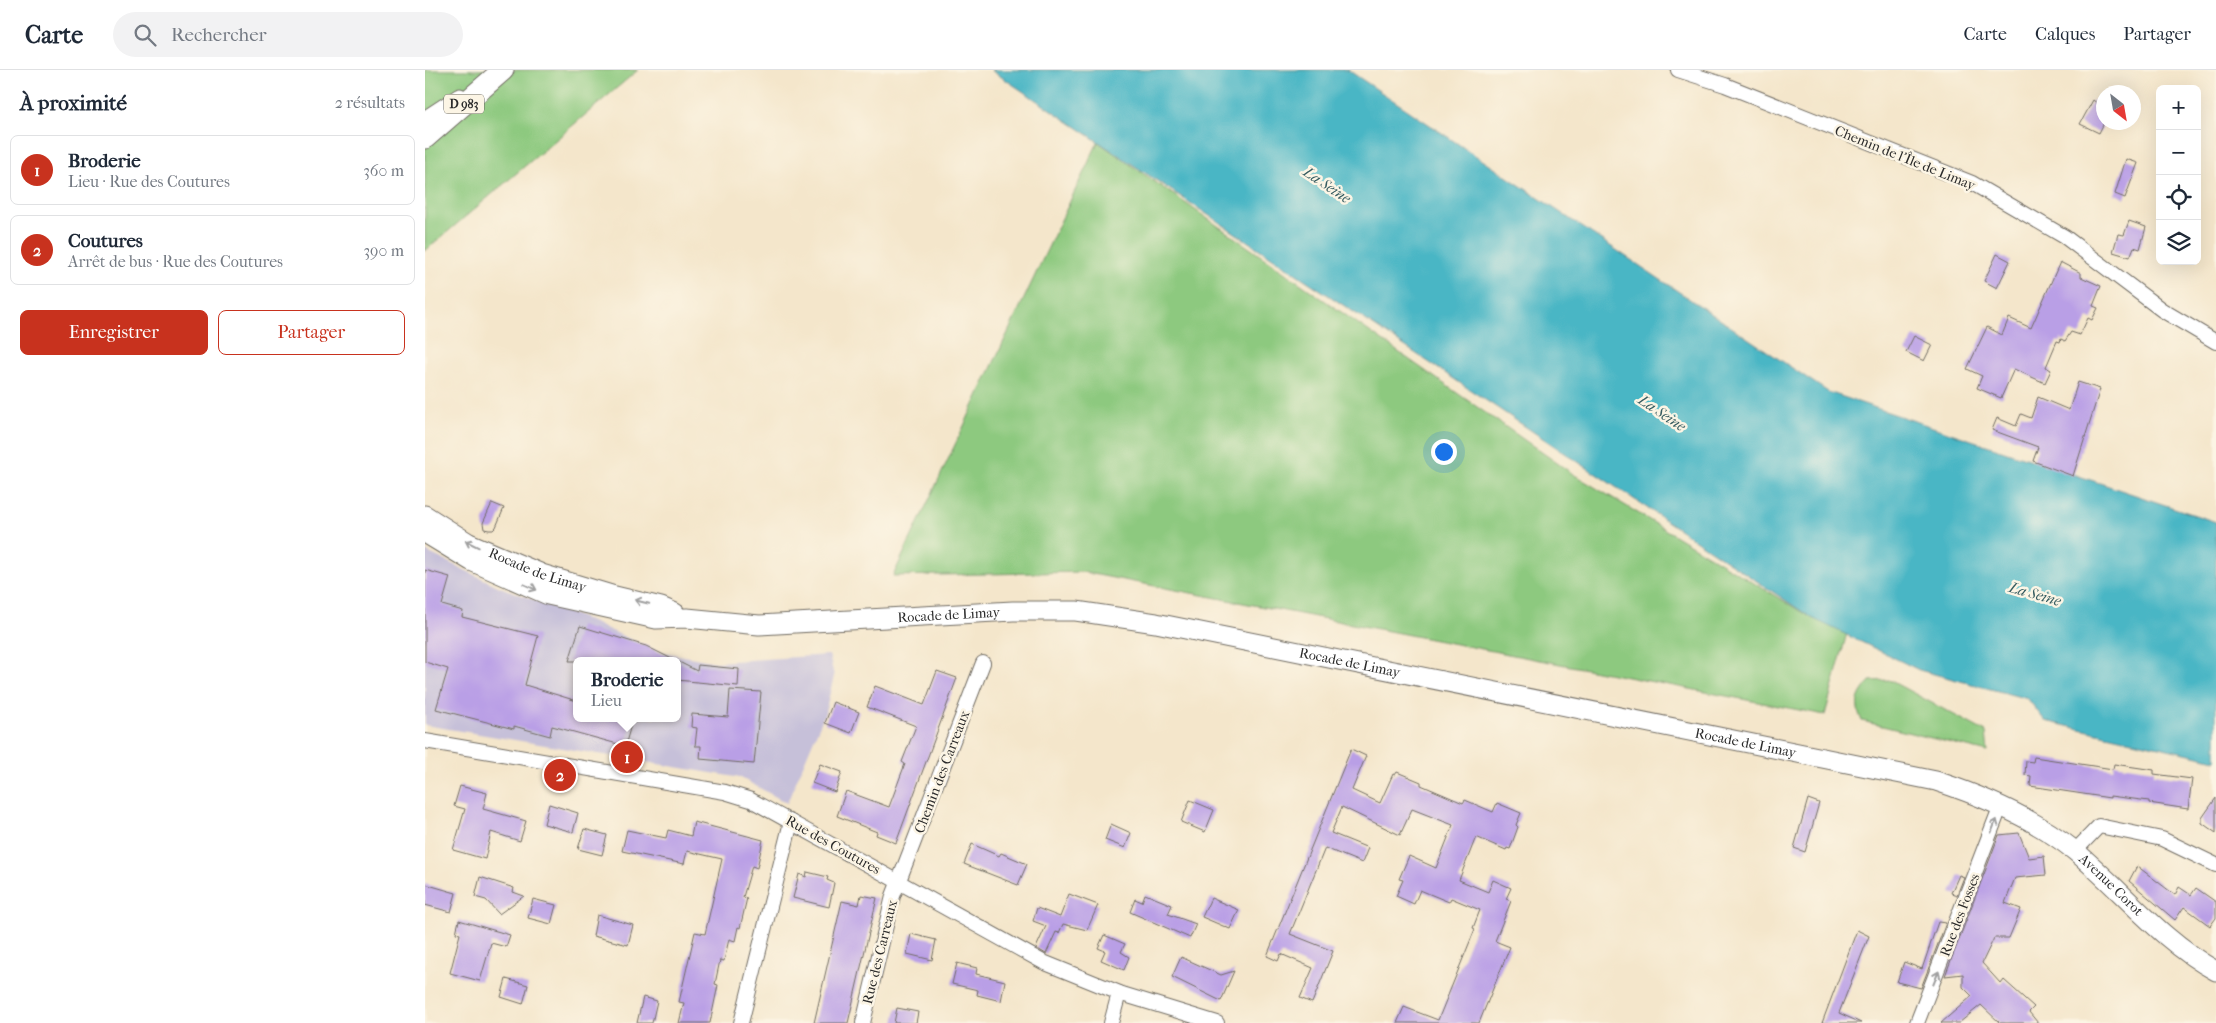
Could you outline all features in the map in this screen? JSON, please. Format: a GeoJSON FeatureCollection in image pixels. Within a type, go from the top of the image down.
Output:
{"type":"FeatureCollection","features":[{"type":"Feature","properties":{"kind":"main road"},"geometry":{"type":"LineString","coordinates":[[425,121],[503,70]]}},
{"type":"Feature","properties":{"kind":"main road","name":"D 983"},"geometry":{"type":"LineString","coordinates":[[425,138],[503,70]]}},
{"type":"Feature","properties":{"kind":"main road","name":"Rocade de Limay"},"geometry":{"type":"LineString","coordinates":[[425,515],[469,544],[542,574],[615,596],[661,607],[687,618]]}},
{"type":"Feature","properties":{"kind":"main road","name":"Rocade de Limay"},"geometry":{"type":"LineString","coordinates":[[425,532],[471,561],[548,594],[656,619],[687,618],[759,625],[1013,611],[1075,611],[1147,621],[1936,781],[2001,806]]}},
{"type":"Feature","properties":{"kind":"main road","name":"Avenue Corot"},"geometry":{"type":"LineString","coordinates":[[2001,806],[2044,829],[2075,851],[2148,921],[2194,959],[2216,971]]}},
{"type":"Feature","properties":{"kind":"street","name":"Chemin de l'Île de Limay"},"geometry":{"type":"LineString","coordinates":[[1678,70],[1725,85],[1972,183],[2065,237],[2162,310],[2216,342]]}},
{"type":"Feature","properties":{"kind":"street","name":"Chemin des Carreaux"},"geometry":{"type":"LineString","coordinates":[[901,881],[983,662]]}},
{"type":"Feature","properties":{"kind":"street","name":"Rue des Coutures"},"geometry":{"type":"LineString","coordinates":[[425,741],[725,792],[751,800],[901,881],[1043,962],[1119,993],[1217,1023]]}},
{"type":"Feature","properties":{"kind":"street","name":"Rue des Fosses"},"geometry":{"type":"LineString","coordinates":[[1917,1023],[2001,806]]}},
{"type":"Feature","properties":{"kind":"street"},"geometry":{"type":"LineString","coordinates":[[741,1023],[791,822]]}},
{"type":"Feature","properties":{"kind":"street"},"geometry":{"type":"LineString","coordinates":[[2075,851],[2099,826],[2162,839],[2216,865]]}},
{"type":"Feature","properties":{"kind":"street","name":"Rue des Carreaux"},"geometry":{"type":"LineString","coordinates":[[863,1023],[893,896],[901,881]]}},
{"type":"Feature","properties":{"kind":"street"},"geometry":{"type":"LineString","coordinates":[[1111,1023],[1119,993]]}},
{"type":"Feature","properties":{"kind":"shaded area"},"geometry":{"type":"Polygon","coordinates":[[[425,551],[500,587],[578,616],[657,651],[716,662],[829,655],[834,676],[825,713],[787,803],[741,778],[425,725],[425,551]]]}},
{"type":"Feature","properties":{"kind":"green space"},"geometry":{"type":"Polygon","coordinates":[[[425,70],[638,70],[425,251],[425,70]]]}},
{"type":"Feature","properties":{"kind":"green space"},"geometry":{"type":"Polygon","coordinates":[[[1098,142],[1573,474],[1812,618],[1847,633],[1825,715],[1082,572],[893,576],[1098,142]]]}},
{"type":"Feature","properties":{"kind":"green space"},"geometry":{"type":"Polygon","coordinates":[[[1889,680],[1986,732],[1988,752],[1862,721],[1858,709],[1858,700],[1862,691],[1870,681],[1889,680]]]}},
{"type":"Feature","properties":{"kind":"water","name":"La Seine"},"geometry":{"type":"Polygon","coordinates":[[[991,70],[1348,70],[1828,392],[2216,522],[2216,760],[2045,721],[2028,699],[1919,670],[1812,618],[991,70]]]}},
{"type":"Feature","properties":{"kind":"building"},"geometry":{"type":"Polygon","coordinates":[[[2093,100],[2096,102],[2096,130],[2100,130],[2099,133],[2080,124],[2093,100]]]}},
{"type":"Feature","properties":{"kind":"building"},"geometry":{"type":"Polygon","coordinates":[[[2126,159],[2138,163],[2125,198],[2115,194],[2126,159]]]}},
{"type":"Feature","properties":{"kind":"building"},"geometry":{"type":"Polygon","coordinates":[[[2129,221],[2146,227],[2140,249],[2134,247],[2130,257],[2113,252],[2118,234],[2124,235],[2129,221]]]}},
{"type":"Feature","properties":{"kind":"building"},"geometry":{"type":"Polygon","coordinates":[[[1997,254],[2010,261],[1997,288],[1984,281],[1997,254]]]}},
{"type":"Feature","properties":{"kind":"building"},"geometry":{"type":"Polygon","coordinates":[[[2060,262],[2081,273],[2081,277],[2101,286],[2093,306],[2098,308],[2092,320],[2088,318],[2080,335],[2071,332],[2065,341],[2061,339],[2060,342],[2057,341],[2046,367],[2051,370],[2045,383],[2014,369],[2001,398],[1977,388],[1982,376],[1967,369],[1987,327],[2002,335],[2009,318],[2031,328],[2060,262]]]}},
{"type":"Feature","properties":{"kind":"building"},"geometry":{"type":"Polygon","coordinates":[[[1914,336],[1932,345],[1924,361],[1906,352],[1914,336]]]}},
{"type":"Feature","properties":{"kind":"building"},"geometry":{"type":"Polygon","coordinates":[[[2078,382],[2100,389],[2073,476],[2033,461],[2038,447],[1992,430],[1997,418],[2016,426],[2021,414],[2031,418],[2038,397],[2069,410],[2078,382]]]}},
{"type":"Feature","properties":{"kind":"building"},"geometry":{"type":"Polygon","coordinates":[[[492,503],[504,508],[496,527],[493,530],[484,529],[483,523],[492,503]]]}},
{"type":"Feature","properties":{"kind":"building"},"geometry":{"type":"Polygon","coordinates":[[[425,570],[450,577],[442,605],[463,611],[462,617],[538,636],[525,685],[573,700],[573,722],[632,722],[625,746],[552,726],[550,736],[436,709],[448,669],[425,662],[425,570]]]}},
{"type":"Feature","properties":{"kind":"building"},"geometry":{"type":"Polygon","coordinates":[[[580,626],[646,646],[668,657],[573,657],[573,661],[569,661],[580,626]]]}},
{"type":"Feature","properties":{"kind":"building"},"geometry":{"type":"Polygon","coordinates":[[[681,663],[697,671],[698,665],[739,669],[738,686],[681,680],[681,663]]]}},
{"type":"Feature","properties":{"kind":"building"},"geometry":{"type":"Polygon","coordinates":[[[937,671],[957,678],[896,843],[876,835],[877,832],[837,816],[846,791],[889,807],[905,764],[902,762],[916,726],[867,707],[875,686],[924,705],[937,671]]]}},
{"type":"Feature","properties":{"kind":"building"},"geometry":{"type":"Polygon","coordinates":[[[730,690],[761,692],[754,764],[700,759],[701,746],[695,746],[697,728],[691,727],[692,714],[728,717],[730,690]]]}},
{"type":"Feature","properties":{"kind":"building"},"geometry":{"type":"Polygon","coordinates":[[[833,702],[859,712],[851,733],[825,723],[833,702]]]}},
{"type":"Feature","properties":{"kind":"building"},"geometry":{"type":"Polygon","coordinates":[[[1351,749],[1366,756],[1352,790],[1380,803],[1393,774],[1395,775],[1397,772],[1421,782],[1421,785],[1463,803],[1465,800],[1493,812],[1497,803],[1521,813],[1510,849],[1507,848],[1506,850],[1476,837],[1459,880],[1488,892],[1493,880],[1511,888],[1506,899],[1511,901],[1495,941],[1510,947],[1479,1023],[1397,1023],[1404,1007],[1438,1020],[1475,929],[1473,928],[1480,910],[1451,898],[1449,902],[1420,890],[1414,904],[1396,896],[1403,880],[1399,879],[1409,856],[1436,868],[1453,825],[1412,809],[1400,835],[1342,807],[1331,833],[1368,848],[1362,863],[1325,848],[1290,934],[1333,951],[1312,1003],[1300,998],[1313,968],[1281,954],[1278,961],[1267,956],[1351,749]]]}},
{"type":"Feature","properties":{"kind":"building"},"geometry":{"type":"Polygon","coordinates":[[[2034,757],[2113,769],[2114,764],[2154,770],[2154,774],[2192,779],[2188,809],[2149,803],[2149,801],[2110,796],[2110,798],[2030,786],[2031,776],[2025,775],[2026,761],[2033,762],[2034,757]]]}},
{"type":"Feature","properties":{"kind":"building"},"geometry":{"type":"Polygon","coordinates":[[[820,764],[842,772],[835,792],[812,783],[820,764]]]}},
{"type":"Feature","properties":{"kind":"building"},"geometry":{"type":"Polygon","coordinates":[[[460,786],[487,793],[483,809],[526,821],[520,841],[491,832],[485,859],[453,850],[465,809],[454,806],[460,786]]]}},
{"type":"Feature","properties":{"kind":"building"},"geometry":{"type":"Polygon","coordinates":[[[2216,798],[2216,833],[2202,823],[2202,818],[2216,798]]]}},
{"type":"Feature","properties":{"kind":"building"},"geometry":{"type":"Polygon","coordinates":[[[1808,799],[1819,803],[1805,852],[1794,848],[1808,799]]]}},
{"type":"Feature","properties":{"kind":"building"},"geometry":{"type":"Polygon","coordinates":[[[1190,800],[1214,810],[1205,832],[1181,822],[1190,800]]]}},
{"type":"Feature","properties":{"kind":"building"},"geometry":{"type":"Polygon","coordinates":[[[549,804],[578,813],[573,832],[544,824],[549,804]]]}},
{"type":"Feature","properties":{"kind":"building"},"geometry":{"type":"Polygon","coordinates":[[[694,822],[763,840],[757,868],[752,866],[743,897],[747,898],[740,928],[738,927],[735,941],[729,939],[724,961],[720,960],[715,984],[718,985],[710,1023],[679,1023],[684,1003],[679,1002],[695,932],[705,934],[722,859],[687,851],[684,864],[622,851],[627,830],[666,838],[668,830],[691,836],[694,822]]]}},
{"type":"Feature","properties":{"kind":"building"},"geometry":{"type":"Polygon","coordinates":[[[1111,824],[1131,833],[1125,848],[1105,840],[1111,824]]]}},
{"type":"Feature","properties":{"kind":"building"},"geometry":{"type":"Polygon","coordinates":[[[584,829],[607,835],[602,855],[578,849],[584,829]]]}},
{"type":"Feature","properties":{"kind":"building"},"geometry":{"type":"Polygon","coordinates":[[[2019,833],[2029,858],[2044,856],[2046,875],[2015,878],[2005,903],[2021,909],[2009,938],[1994,938],[1982,963],[2001,984],[2004,980],[2034,1007],[2029,1012],[2038,1023],[2000,1023],[1981,1005],[1959,1023],[1941,1023],[1972,996],[1963,987],[1963,974],[1945,976],[1999,835],[2019,833]]]}},
{"type":"Feature","properties":{"kind":"building"},"geometry":{"type":"Polygon","coordinates":[[[972,844],[999,856],[1001,853],[1027,864],[1018,885],[964,864],[972,844]]]}},
{"type":"Feature","properties":{"kind":"building"},"geometry":{"type":"Polygon","coordinates":[[[2137,866],[2175,895],[2179,887],[2191,895],[2196,888],[2216,902],[2216,918],[2210,926],[2184,907],[2175,920],[2129,881],[2137,866]]]}},
{"type":"Feature","properties":{"kind":"building"},"geometry":{"type":"Polygon","coordinates":[[[807,872],[828,877],[827,880],[834,883],[829,907],[793,898],[799,874],[806,877],[807,872]]]}},
{"type":"Feature","properties":{"kind":"building"},"geometry":{"type":"Polygon","coordinates":[[[1959,875],[1964,877],[1957,895],[1951,893],[1959,875]]]}},
{"type":"Feature","properties":{"kind":"building"},"geometry":{"type":"Polygon","coordinates":[[[480,877],[514,888],[513,892],[524,896],[499,914],[486,900],[475,897],[480,877]]]}},
{"type":"Feature","properties":{"kind":"building"},"geometry":{"type":"Polygon","coordinates":[[[425,884],[456,893],[451,912],[425,905],[425,884]]]}},
{"type":"Feature","properties":{"kind":"building"},"geometry":{"type":"Polygon","coordinates":[[[1069,894],[1098,905],[1087,930],[1063,924],[1059,933],[1056,932],[1046,954],[1036,948],[1046,926],[1033,921],[1037,908],[1060,917],[1069,894]]]}},
{"type":"Feature","properties":{"kind":"building"},"geometry":{"type":"Polygon","coordinates":[[[1145,894],[1172,905],[1168,914],[1196,924],[1190,938],[1130,912],[1135,899],[1142,902],[1145,894]]]}},
{"type":"Feature","properties":{"kind":"building"},"geometry":{"type":"Polygon","coordinates":[[[861,895],[877,898],[848,1023],[814,1023],[842,901],[859,905],[861,895]]]}},
{"type":"Feature","properties":{"kind":"building"},"geometry":{"type":"Polygon","coordinates":[[[1211,898],[1239,910],[1230,929],[1202,917],[1211,898]]]}},
{"type":"Feature","properties":{"kind":"building"},"geometry":{"type":"Polygon","coordinates":[[[533,899],[556,905],[551,924],[528,918],[533,899]]]}},
{"type":"Feature","properties":{"kind":"building"},"geometry":{"type":"Polygon","coordinates":[[[597,915],[633,925],[628,945],[593,936],[597,915]]]}},
{"type":"Feature","properties":{"kind":"building"},"geometry":{"type":"Polygon","coordinates":[[[459,920],[510,935],[506,947],[491,943],[480,981],[450,973],[460,934],[456,933],[459,920]]]}},
{"type":"Feature","properties":{"kind":"building"},"geometry":{"type":"Polygon","coordinates":[[[1938,922],[1946,923],[1921,988],[1897,982],[1904,962],[1922,969],[1938,922]]]}},
{"type":"Feature","properties":{"kind":"building"},"geometry":{"type":"Polygon","coordinates":[[[1857,930],[1869,936],[1839,1013],[1861,1023],[1822,1023],[1857,930]]]}},
{"type":"Feature","properties":{"kind":"building"},"geometry":{"type":"Polygon","coordinates":[[[911,934],[936,940],[932,960],[907,954],[911,934]]]}},
{"type":"Feature","properties":{"kind":"building"},"geometry":{"type":"Polygon","coordinates":[[[1104,935],[1125,944],[1121,952],[1129,957],[1124,970],[1101,960],[1105,951],[1098,948],[1104,935]]]}},
{"type":"Feature","properties":{"kind":"building"},"geometry":{"type":"Polygon","coordinates":[[[1181,957],[1221,975],[1234,971],[1221,1001],[1172,977],[1181,957]]]}},
{"type":"Feature","properties":{"kind":"building"},"geometry":{"type":"Polygon","coordinates":[[[957,963],[977,968],[976,974],[1005,981],[1001,1001],[977,995],[978,990],[952,984],[957,963]]]}},
{"type":"Feature","properties":{"kind":"building"},"geometry":{"type":"Polygon","coordinates":[[[506,979],[528,985],[523,1004],[501,997],[506,979]]]}},
{"type":"Feature","properties":{"kind":"building"},"geometry":{"type":"Polygon","coordinates":[[[643,997],[657,1001],[652,1023],[637,1023],[643,997]]]}},
{"type":"Feature","properties":{"kind":"building"},"geometry":{"type":"Polygon","coordinates":[[[897,1008],[918,1012],[916,1023],[894,1023],[897,1008]]]}},
{"type":"Feature","properties":{"kind":"place","name":"Broderie"},"geometry":{"type":"Point","coordinates":[627,757]}},
{"type":"Feature","properties":{"kind":"place","name":"Coutures"},"geometry":{"type":"Point","coordinates":[560,775]}}]}
